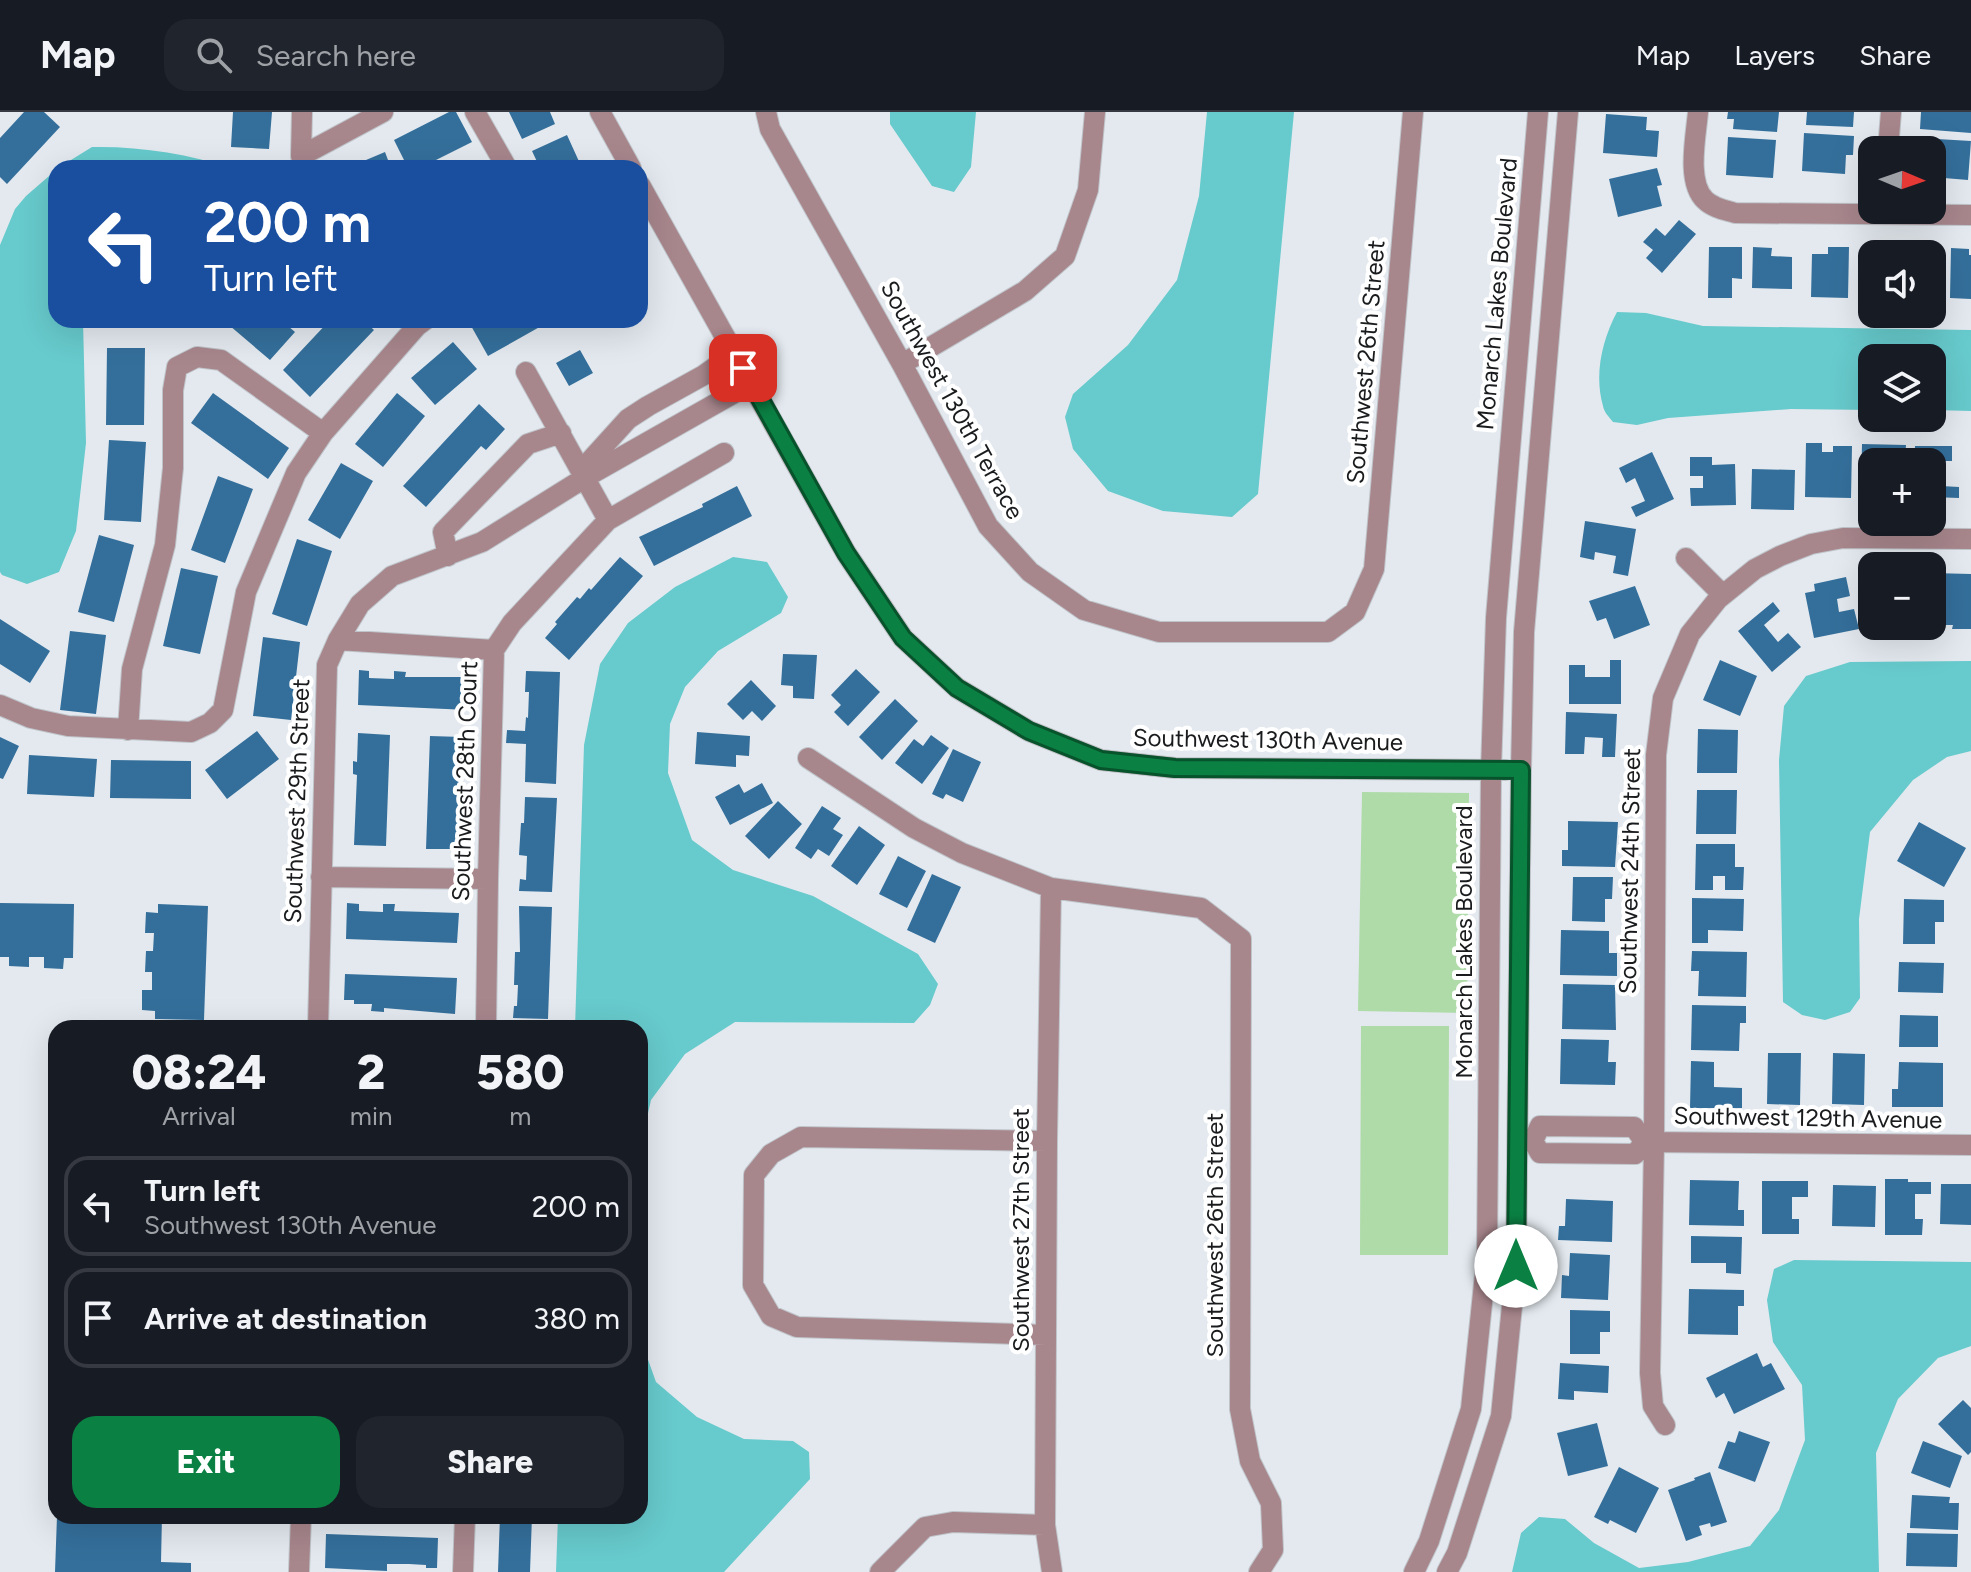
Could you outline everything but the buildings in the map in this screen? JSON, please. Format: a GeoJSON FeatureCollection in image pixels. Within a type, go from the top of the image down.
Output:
{"type":"FeatureCollection","features":[{"type":"Feature","properties":{"kind":"street"},"geometry":{"type":"LineString","coordinates":[[302,112],[303,160]]}},
{"type":"Feature","properties":{"kind":"street"},"geometry":{"type":"LineString","coordinates":[[306,160],[383,112]]}},
{"type":"Feature","properties":{"kind":"street"},"geometry":{"type":"LineString","coordinates":[[475,112],[502,160]]}},
{"type":"Feature","properties":{"kind":"street"},"geometry":{"type":"LineString","coordinates":[[600,112],[627,160]]}},
{"type":"Feature","properties":{"kind":"street","name":"Southwest 130th Terrace"},"geometry":{"type":"LineString","coordinates":[[766,112],[770,129],[902,364],[988,526],[1030,572],[1084,610],[1159,632],[1328,632],[1355,612]]}},
{"type":"Feature","properties":{"kind":"street"},"geometry":{"type":"LineString","coordinates":[[902,364],[1025,291],[1065,256],[1088,190],[1095,112]]}},
{"type":"Feature","properties":{"kind":"street","name":"Southwest 26th Street"},"geometry":{"type":"LineString","coordinates":[[1355,612],[1374,569],[1413,112]]}},
{"type":"Feature","properties":{"kind":"street","name":"Monarch Lakes Boulevard"},"geometry":{"type":"LineString","coordinates":[[1414,1572],[1429,1541],[1471,1409],[1487,1255],[1491,770],[1496,618],[1538,112]]}},
{"type":"Feature","properties":{"kind":"street"},"geometry":{"type":"LineString","coordinates":[[1447,1572],[1457,1553],[1501,1416],[1516,1266],[1525,1141],[1521,770],[1524,632],[1568,112]]}},
{"type":"Feature","properties":{"kind":"street"},"geometry":{"type":"LineString","coordinates":[[1698,112],[1694,171],[1696,187],[1703,199],[1713,206],[1735,213],[1858,212]]}},
{"type":"Feature","properties":{"kind":"street"},"geometry":{"type":"LineString","coordinates":[[1889,136],[1891,112]]}},
{"type":"Feature","properties":{"kind":"street","name":"Southwest 130th Avenue"},"geometry":{"type":"LineString","coordinates":[[648,200],[846,553],[903,638],[957,688],[1029,731],[1101,760],[1175,768],[1521,770]]}},
{"type":"Feature","properties":{"kind":"street"},"geometry":{"type":"LineString","coordinates":[[1946,214],[1971,215]]}},
{"type":"Feature","properties":{"kind":"street"},"geometry":{"type":"LineString","coordinates":[[0,705],[31,718],[68,726],[191,732],[210,723],[223,710],[246,592],[296,473],[323,433],[413,328]]}},
{"type":"Feature","properties":{"kind":"street"},"geometry":{"type":"LineString","coordinates":[[586,477],[589,462],[628,419],[704,375],[735,353]]}},
{"type":"Feature","properties":{"kind":"street"},"geometry":{"type":"LineString","coordinates":[[128,730],[132,669],[165,545],[173,468],[173,390],[177,367],[197,357],[221,360],[323,433]]}},
{"type":"Feature","properties":{"kind":"street"},"geometry":{"type":"LineString","coordinates":[[526,372],[608,520]]}},
{"type":"Feature","properties":{"kind":"street","name":"Southwest 29th Street"},"geometry":{"type":"LineString","coordinates":[[318,1020],[327,665],[360,604],[392,576],[482,542],[586,477],[752,383]]}},
{"type":"Feature","properties":{"kind":"street"},"geometry":{"type":"LineString","coordinates":[[681,387],[696,414]]}},
{"type":"Feature","properties":{"kind":"street"},"geometry":{"type":"LineString","coordinates":[[648,406],[663,434]]}},
{"type":"Feature","properties":{"kind":"street"},"geometry":{"type":"LineString","coordinates":[[448,556],[443,532],[528,444],[561,433]]}},
{"type":"Feature","properties":{"kind":"street","name":"Southwest 28th Court"},"geometry":{"type":"LineString","coordinates":[[486,1020],[494,650],[512,623],[608,520],[724,453]]}},
{"type":"Feature","properties":{"kind":"street","name":"Southwest 24th Street"},"geometry":{"type":"LineString","coordinates":[[1665,1425],[1653,1406],[1650,1373],[1649,1142],[1656,755],[1663,698],[1690,634],[1723,595],[1755,569],[1780,556],[1811,544],[1843,538],[1971,539]]}},
{"type":"Feature","properties":{"kind":"street"},"geometry":{"type":"LineString","coordinates":[[1686,558],[1723,595]]}},
{"type":"Feature","properties":{"kind":"street"},"geometry":{"type":"LineString","coordinates":[[338,640],[494,650]]}},
{"type":"Feature","properties":{"kind":"street"},"geometry":{"type":"LineString","coordinates":[[808,758],[914,828],[962,853],[1051,888]]}},
{"type":"Feature","properties":{"kind":"street"},"geometry":{"type":"LineString","coordinates":[[321,877],[488,879]]}},
{"type":"Feature","properties":{"kind":"street","name":"Southwest 26th Street"},"geometry":{"type":"LineString","coordinates":[[1051,888],[1201,908],[1241,939],[1240,1409],[1250,1461],[1271,1503],[1273,1550],[1259,1572]]}},
{"type":"Feature","properties":{"kind":"street","name":"Southwest 27th Street"},"geometry":{"type":"LineString","coordinates":[[1051,888],[1045,1525],[1052,1572]]}},
{"type":"Feature","properties":{"kind":"street"},"geometry":{"type":"LineString","coordinates":[[1046,1335],[797,1327],[771,1316],[753,1285],[754,1175],[771,1154],[801,1137],[1047,1141]]}},
{"type":"Feature","properties":{"kind":"street","name":"Southwest 129th Avenue"},"geometry":{"type":"LineString","coordinates":[[1525,1141],[1540,1153],[1632,1154],[1649,1142],[1971,1145]]}},
{"type":"Feature","properties":{"kind":"street"},"geometry":{"type":"LineString","coordinates":[[880,1572],[925,1527],[953,1522],[1045,1525]]}},
{"type":"Feature","properties":{"kind":"street"},"geometry":{"type":"LineString","coordinates":[[299,1572],[301,1524]]}},
{"type":"Feature","properties":{"kind":"street"},"geometry":{"type":"LineString","coordinates":[[463,1572],[465,1524]]}},
{"type":"Feature","properties":{"kind":"green space"},"geometry":{"type":"Polygon","coordinates":[[[1362,792],[1469,793],[1467,1013],[1358,1011],[1362,792]]]}},
{"type":"Feature","properties":{"kind":"green space"},"geometry":{"type":"Polygon","coordinates":[[[1361,1026],[1449,1026],[1448,1255],[1360,1255],[1361,1026]]]}},
{"type":"Feature","properties":{"kind":"water"},"geometry":{"type":"Polygon","coordinates":[[[890,112],[976,112],[971,167],[954,192],[932,186],[890,124],[890,112]]]}},
{"type":"Feature","properties":{"kind":"water"},"geometry":{"type":"Polygon","coordinates":[[[1207,112],[1294,112],[1258,494],[1232,517],[1163,511],[1108,491],[1073,449],[1065,417],[1073,394],[1128,345],[1177,280],[1199,196],[1207,112]]]}},
{"type":"Feature","properties":{"kind":"water"},"geometry":{"type":"Polygon","coordinates":[[[92,147],[163,152],[202,160],[71,160],[92,147]]]}},
{"type":"Feature","properties":{"kind":"water"},"geometry":{"type":"Polygon","coordinates":[[[48,177],[48,328],[83,328],[86,443],[76,531],[59,572],[27,584],[0,572],[0,245],[15,209],[48,177]]]}},
{"type":"Feature","properties":{"kind":"water"},"geometry":{"type":"Polygon","coordinates":[[[1617,312],[1646,313],[1703,326],[1971,330],[1971,411],[1946,410],[1946,344],[1858,344],[1858,410],[1791,409],[1668,418],[1637,425],[1613,422],[1604,408],[1599,382],[1607,334],[1617,312]]]}},
{"type":"Feature","properties":{"kind":"water"},"geometry":{"type":"Polygon","coordinates":[[[733,557],[767,562],[788,597],[781,613],[718,651],[685,687],[670,724],[668,773],[692,840],[733,870],[813,896],[918,954],[938,984],[930,1005],[914,1023],[735,1022],[685,1054],[651,1100],[648,1113],[648,1020],[575,1020],[584,745],[600,664],[628,623],[675,587],[733,557]]]}},
{"type":"Feature","properties":{"kind":"water"},"geometry":{"type":"Polygon","coordinates":[[[1971,661],[1971,751],[1947,757],[1913,780],[1870,832],[1859,919],[1860,998],[1850,1012],[1825,1020],[1802,1015],[1783,1002],[1779,760],[1784,706],[1806,676],[1850,662],[1971,661]]]}},
{"type":"Feature","properties":{"kind":"water"},"geometry":{"type":"Polygon","coordinates":[[[1794,1260],[1971,1262],[1971,1346],[1938,1358],[1898,1399],[1876,1453],[1879,1572],[1512,1572],[1521,1533],[1539,1517],[1565,1519],[1594,1543],[1639,1568],[1688,1562],[1750,1546],[1779,1510],[1805,1440],[1802,1385],[1773,1342],[1767,1300],[1774,1269],[1794,1260]]]}},
{"type":"Feature","properties":{"kind":"water"},"geometry":{"type":"Polygon","coordinates":[[[648,1360],[656,1382],[697,1417],[744,1439],[793,1441],[809,1452],[810,1479],[724,1572],[556,1572],[558,1524],[648,1524],[648,1360]]]}},
{"type":"Feature","properties":{"kind":"route"},"geometry":{"type":"LineString","coordinates":[[743,368],[846,553],[903,638],[957,688],[1029,731],[1101,760],[1175,768],[1521,770],[1516,1266]]}}]}
